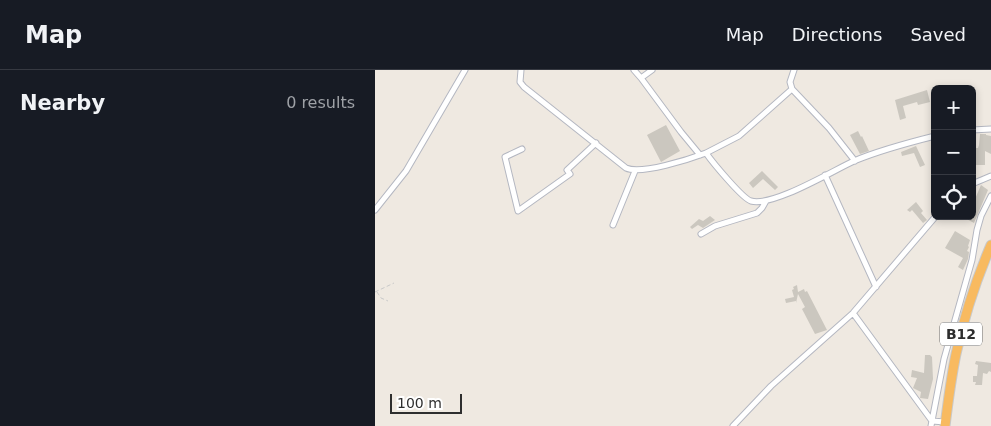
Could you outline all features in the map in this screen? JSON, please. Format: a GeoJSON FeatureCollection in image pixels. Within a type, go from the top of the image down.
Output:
{"type":"FeatureCollection","features":[{"type":"Feature","properties":{"kind":"highway","name":"B12"},"geometry":{"type":"LineString","coordinates":[[945,424],[956,353],[969,291],[991,245]]}},
{"type":"Feature","properties":{"kind":"street"},"geometry":{"type":"LineString","coordinates":[[375,210],[406,171],[465,70]]}},
{"type":"Feature","properties":{"kind":"street"},"geometry":{"type":"LineString","coordinates":[[521,70],[520,82],[524,87],[553,112],[596,143],[626,168],[635,171],[703,154],[739,136],[792,90]]}},
{"type":"Feature","properties":{"kind":"street"},"geometry":{"type":"LineString","coordinates":[[634,70],[681,132],[747,200],[757,202],[779,197],[855,161],[901,144],[931,137]]}},
{"type":"Feature","properties":{"kind":"street"},"geometry":{"type":"LineString","coordinates":[[641,78],[652,70]]}},
{"type":"Feature","properties":{"kind":"street"},"geometry":{"type":"LineString","coordinates":[[794,70],[790,82],[792,90],[829,128],[855,161]]}},
{"type":"Feature","properties":{"kind":"street"},"geometry":{"type":"LineString","coordinates":[[976,130],[991,129]]}},
{"type":"Feature","properties":{"kind":"street"},"geometry":{"type":"LineString","coordinates":[[522,149],[505,157],[518,211],[570,174],[567,170],[596,143]]}},
{"type":"Feature","properties":{"kind":"street"},"geometry":{"type":"LineString","coordinates":[[613,225],[635,171]]}},
{"type":"Feature","properties":{"kind":"street"},"geometry":{"type":"LineString","coordinates":[[825,175],[876,287]]}},
{"type":"Feature","properties":{"kind":"street"},"geometry":{"type":"LineString","coordinates":[[976,182],[991,176]]}},
{"type":"Feature","properties":{"kind":"street"},"geometry":{"type":"LineString","coordinates":[[932,423],[944,359],[969,291],[977,230],[981,216],[990,203],[991,196]]}},
{"type":"Feature","properties":{"kind":"street"},"geometry":{"type":"LineString","coordinates":[[701,234],[715,226],[757,213],[763,208],[766,201]]}},
{"type":"Feature","properties":{"kind":"street"},"geometry":{"type":"LineString","coordinates":[[733,426],[771,386],[853,313],[933,220]]}},
{"type":"Feature","properties":{"kind":"street"},"geometry":{"type":"LineString","coordinates":[[853,313],[932,423],[945,424]]}},
{"type":"Feature","properties":{"kind":"path"},"geometry":{"type":"LineString","coordinates":[[388,301],[381,298],[376,292],[394,283]]}},
{"type":"Feature","properties":{"kind":"building"},"geometry":{"type":"Polygon","coordinates":[[[927,90],[930,102],[918,105],[917,102],[903,106],[906,118],[900,120],[895,100],[927,90]]]}},
{"type":"Feature","properties":{"kind":"building"},"geometry":{"type":"Polygon","coordinates":[[[666,125],[680,151],[661,162],[647,135],[666,125]]]}},
{"type":"Feature","properties":{"kind":"building"},"geometry":{"type":"Polygon","coordinates":[[[858,131],[869,151],[860,154],[850,135],[858,131]]]}},
{"type":"Feature","properties":{"kind":"building"},"geometry":{"type":"Polygon","coordinates":[[[980,134],[991,136],[991,154],[985,151],[985,165],[976,165],[976,148],[979,145],[980,134]]]}},
{"type":"Feature","properties":{"kind":"building"},"geometry":{"type":"Polygon","coordinates":[[[916,146],[925,165],[920,167],[914,153],[902,156],[901,152],[916,146]]]}},
{"type":"Feature","properties":{"kind":"building"},"geometry":{"type":"Polygon","coordinates":[[[762,171],[778,187],[775,190],[763,179],[753,188],[749,183],[762,171]]]}},
{"type":"Feature","properties":{"kind":"building"},"geometry":{"type":"Polygon","coordinates":[[[981,185],[988,190],[976,218],[976,197],[981,185]]]}},
{"type":"Feature","properties":{"kind":"building"},"geometry":{"type":"Polygon","coordinates":[[[916,202],[927,220],[923,223],[912,210],[910,212],[907,210],[916,202]]]}},
{"type":"Feature","properties":{"kind":"building"},"geometry":{"type":"Polygon","coordinates":[[[710,216],[715,220],[703,228],[698,225],[692,229],[690,227],[699,219],[703,221],[710,216]]]}},
{"type":"Feature","properties":{"kind":"building"},"geometry":{"type":"Polygon","coordinates":[[[955,231],[970,240],[967,251],[969,252],[968,259],[963,270],[958,267],[963,258],[945,248],[955,231]]]}},
{"type":"Feature","properties":{"kind":"building"},"geometry":{"type":"Polygon","coordinates":[[[797,285],[798,292],[804,289],[805,292],[807,291],[827,330],[815,334],[802,309],[805,307],[798,294],[796,303],[796,301],[786,303],[785,299],[794,297],[792,290],[797,285]]]}},
{"type":"Feature","properties":{"kind":"building"},"geometry":{"type":"Polygon","coordinates":[[[925,355],[932,357],[933,379],[928,399],[920,398],[921,392],[913,388],[917,378],[911,377],[912,370],[924,373],[925,355]]]}},
{"type":"Feature","properties":{"kind":"building"},"geometry":{"type":"Polygon","coordinates":[[[976,361],[991,363],[991,372],[983,373],[982,385],[975,385],[976,382],[973,382],[973,376],[977,376],[978,365],[975,364],[976,361]]]}}]}
